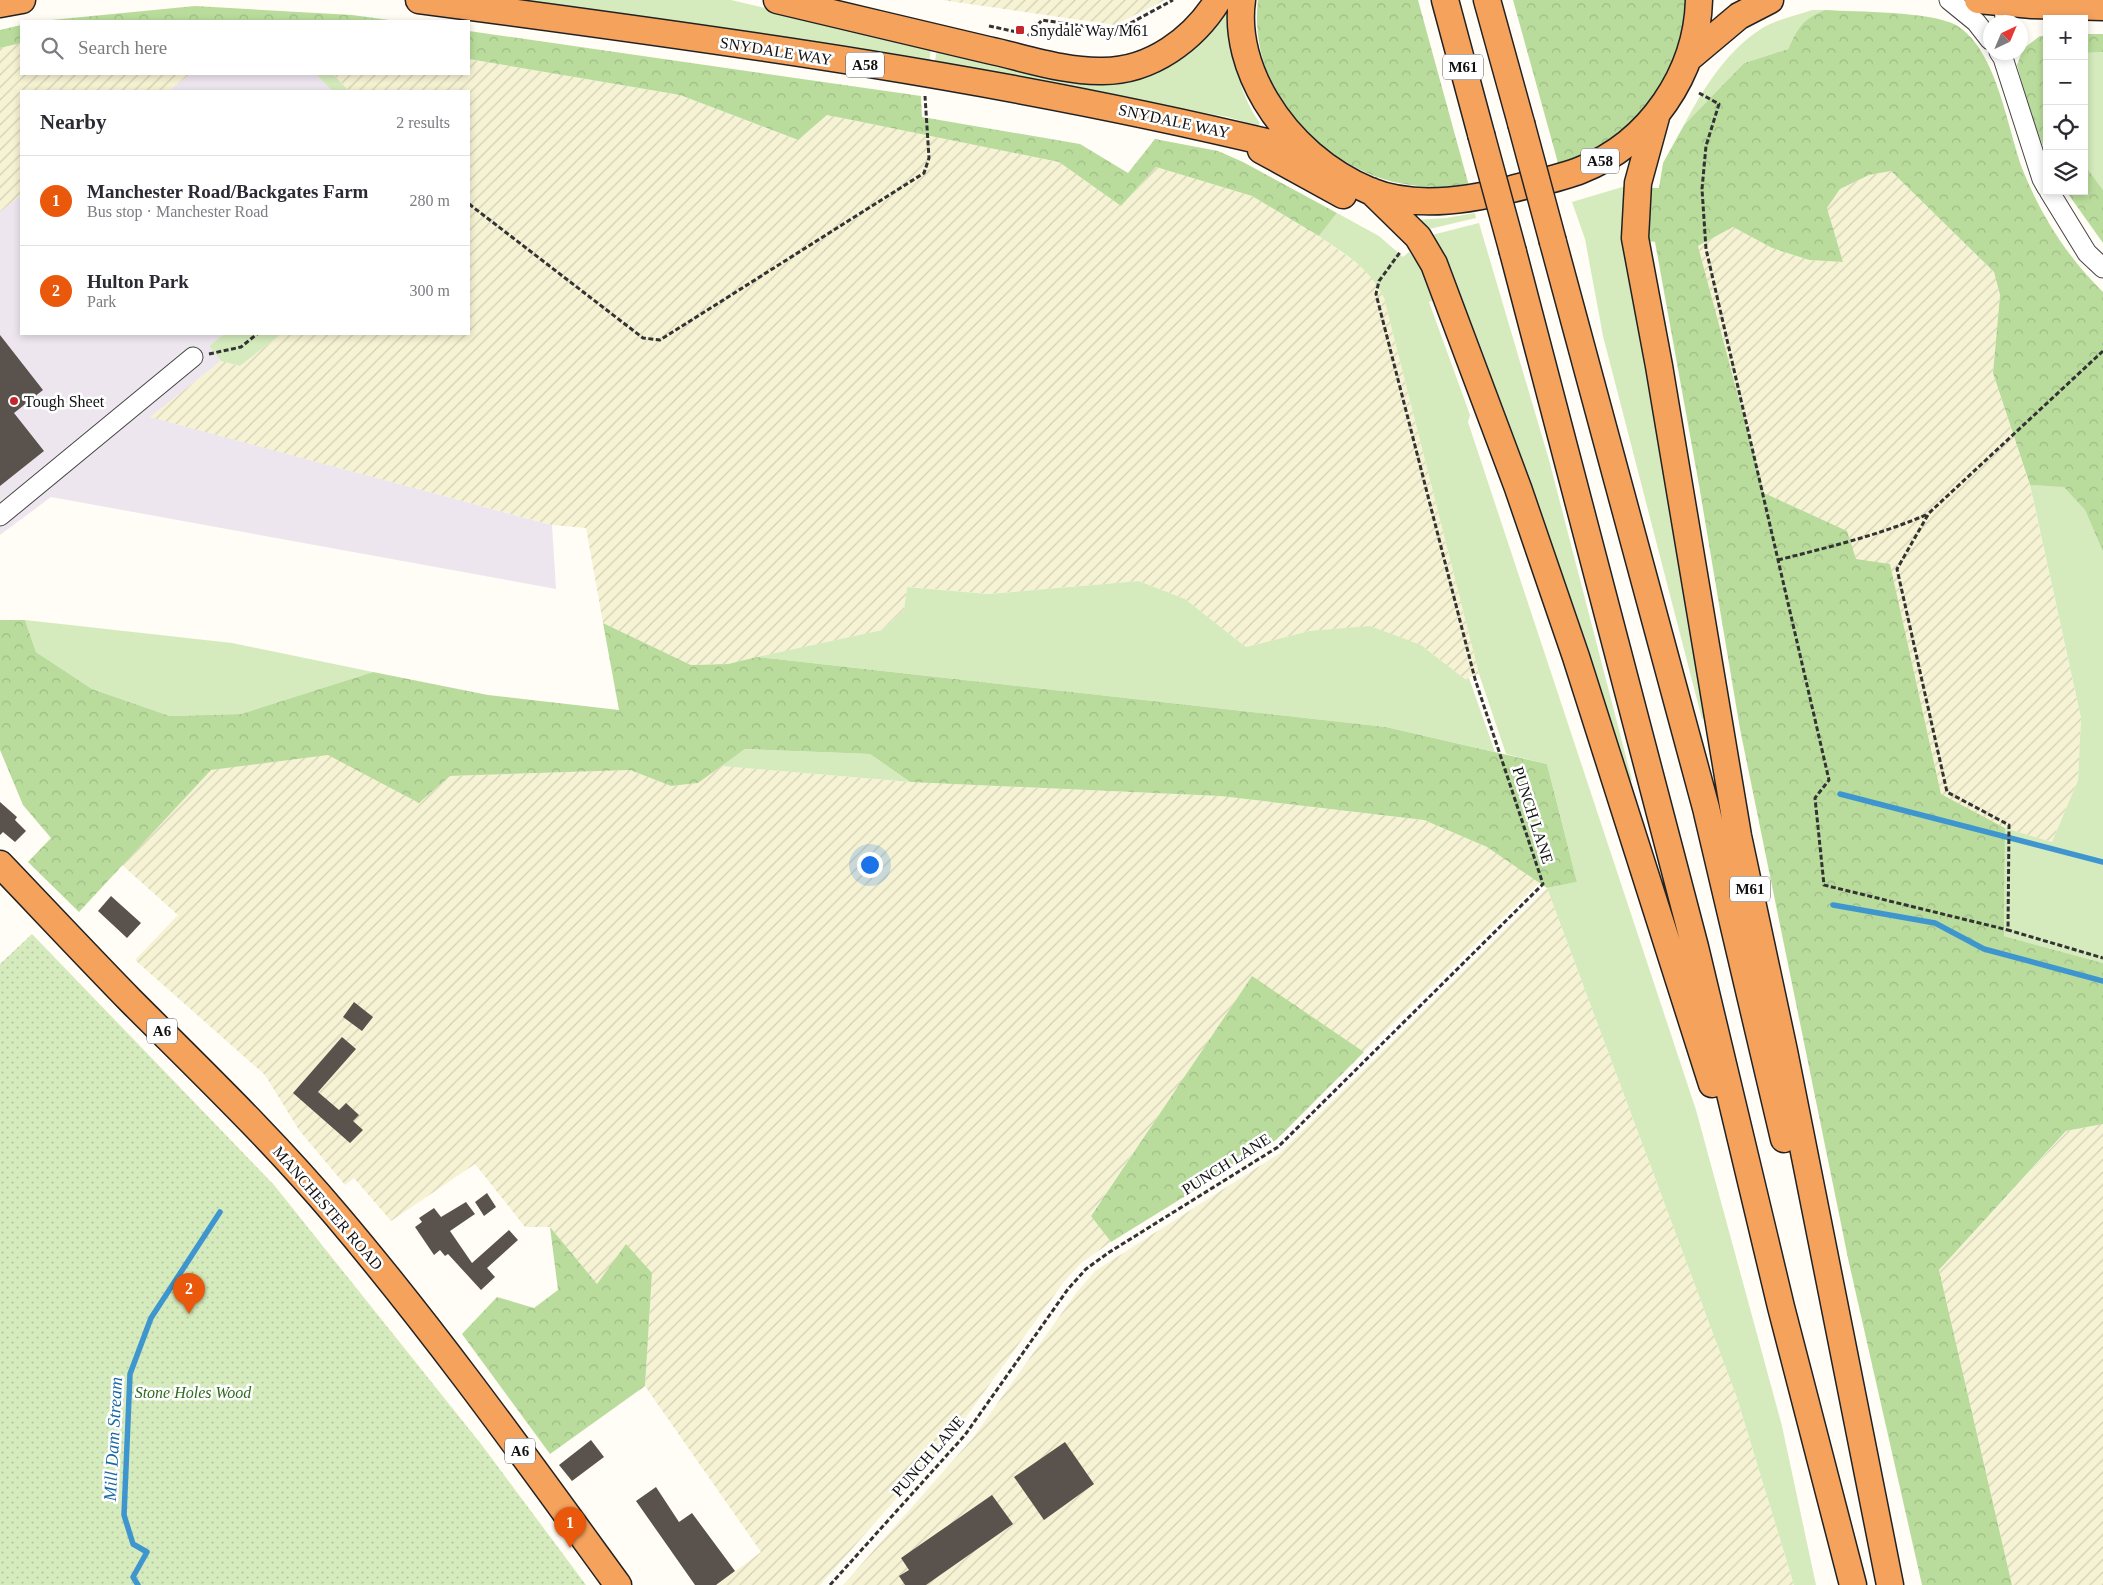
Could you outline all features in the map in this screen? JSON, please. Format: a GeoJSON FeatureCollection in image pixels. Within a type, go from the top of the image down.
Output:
{"type":"FeatureCollection","features":[{"type":"Feature","properties":{"kind":"highway"},"geometry":{"type":"LineString","coordinates":[[0,4],[22,0]]}},
{"type":"Feature","properties":{"kind":"highway","name":"SNYDALE WAY"},"geometry":{"type":"LineString","coordinates":[[419,0],[639,29],[863,64],[1213,128],[1306,152]]}},
{"type":"Feature","properties":{"kind":"highway"},"geometry":{"type":"LineString","coordinates":[[777,0],[1043,63],[1076,69],[1104,71],[1151,61],[1181,42],[1200,25],[1218,0]]}},
{"type":"Feature","properties":{"kind":"highway","name":"A58"},"geometry":{"type":"LineString","coordinates":[[1242,0],[1244,48],[1256,84],[1276,117],[1306,152],[1328,167],[1371,191],[1408,200],[1445,201],[1481,197],[1580,171],[1612,155],[1656,117],[1689,58],[1699,0]]}},
{"type":"Feature","properties":{"kind":"highway","name":"M61"},"geometry":{"type":"LineString","coordinates":[[1445,0],[1514,252],[1695,947],[1781,1307],[1853,1585]]}},
{"type":"Feature","properties":{"kind":"highway","name":"M61"},"geometry":{"type":"LineString","coordinates":[[1487,0],[1706,808],[1889,1585]]}},
{"type":"Feature","properties":{"kind":"highway","name":"A58"},"geometry":{"type":"LineString","coordinates":[[1689,58],[1739,16],[1770,0]]}},
{"type":"Feature","properties":{"kind":"highway"},"geometry":{"type":"LineString","coordinates":[[1978,0],[2005,8],[2103,7]]}},
{"type":"Feature","properties":{"kind":"highway","name":"M61"},"geometry":{"type":"LineString","coordinates":[[1656,117],[1637,189],[1635,238],[1659,366],[1738,836],[1786,1060],[1889,1585]]}},
{"type":"Feature","properties":{"kind":"highway"},"geometry":{"type":"LineString","coordinates":[[1213,128],[1256,148],[1382,219],[1410,243],[1441,287]]}},
{"type":"Feature","properties":{"kind":"highway"},"geometry":{"type":"LineString","coordinates":[[1371,191],[1418,237],[1427,251],[1441,287]]}},
{"type":"Feature","properties":{"kind":"highway","name":"M61"},"geometry":{"type":"LineString","coordinates":[[1441,287],[1518,488],[1576,657],[1781,1307]]}},
{"type":"Feature","properties":{"kind":"highway","name":"MANCHESTER ROAD"},"geometry":{"type":"LineString","coordinates":[[0,864],[132,1001],[242,1110],[337,1216],[420,1318],[504,1428],[618,1585]]}},
{"type":"Feature","properties":{"kind":"street"},"geometry":{"type":"LineString","coordinates":[[1949,0],[1976,22],[1983,31]]}},
{"type":"Feature","properties":{"kind":"street"},"geometry":{"type":"LineString","coordinates":[[2004,60],[2043,181]]}},
{"type":"Feature","properties":{"kind":"street"},"geometry":{"type":"LineString","coordinates":[[2052,195],[2088,253],[2103,268]]}},
{"type":"Feature","properties":{"kind":"street"},"geometry":{"type":"LineString","coordinates":[[0,516],[193,357]]}},
{"type":"Feature","properties":{"kind":"path"},"geometry":{"type":"LineString","coordinates":[[1028,36],[1042,20],[1116,31],[1173,0]]}},
{"type":"Feature","properties":{"kind":"path"},"geometry":{"type":"LineString","coordinates":[[979,25],[999,27],[1036,38]]}},
{"type":"Feature","properties":{"kind":"path"},"geometry":{"type":"LineString","coordinates":[[470,205],[643,338],[660,340],[924,173],[930,158],[925,92]]}},
{"type":"Feature","properties":{"kind":"path"},"geometry":{"type":"LineString","coordinates":[[1699,93],[1719,104],[1706,146],[1702,189],[1706,249],[1829,780],[1815,798],[1824,885],[2008,930],[2103,958]]}},
{"type":"Feature","properties":{"kind":"path","name":"PUNCH LANE"},"geometry":{"type":"LineString","coordinates":[[830,1585],[965,1435],[1068,1289],[1086,1269],[1108,1253],[1278,1147],[1543,884],[1475,679],[1376,294],[1379,281],[1401,251]]}},
{"type":"Feature","properties":{"kind":"path"},"geometry":{"type":"LineString","coordinates":[[193,357],[241,347],[256,335]]}},
{"type":"Feature","properties":{"kind":"path"},"geometry":{"type":"LineString","coordinates":[[2008,930],[2009,825],[1947,792],[1897,569],[1929,513],[2103,351]]}},
{"type":"Feature","properties":{"kind":"path"},"geometry":{"type":"LineString","coordinates":[[1778,560],[1899,527],[1929,513]]}},
{"type":"Feature","properties":{"kind":"shaded area"},"geometry":{"type":"Polygon","coordinates":[[[942,0],[1165,0],[1115,25],[942,0]]]}},
{"type":"Feature","properties":{"kind":"shaded area"},"geometry":{"type":"Polygon","coordinates":[[[20,43],[20,75],[189,75],[169,90],[20,90],[20,196],[0,212],[0,48],[20,43]]]}},
{"type":"Feature","properties":{"kind":"shaded area"},"geometry":{"type":"Polygon","coordinates":[[[470,59],[680,95],[797,140],[827,115],[1059,162],[1121,206],[1156,167],[1252,196],[1319,236],[1361,266],[1375,279],[1384,298],[1479,674],[1465,679],[1421,645],[1309,631],[1246,647],[1185,599],[1139,581],[988,594],[907,587],[904,610],[882,630],[728,664],[691,665],[603,623],[586,528],[552,525],[150,417],[221,361],[240,366],[280,335],[470,335],[470,90],[348,90],[334,75],[470,75],[470,59]]]}},
{"type":"Feature","properties":{"kind":"shaded area"},"geometry":{"type":"Polygon","coordinates":[[[189,75],[317,75],[331,90],[169,90],[189,75]]]}},
{"type":"Feature","properties":{"kind":"shaded area"},"geometry":{"type":"Polygon","coordinates":[[[1891,171],[1994,272],[2000,295],[1993,373],[2030,486],[2081,718],[2078,780],[2052,842],[2005,828],[1941,794],[1890,565],[1856,560],[1846,531],[1764,493],[1698,246],[1733,227],[1772,248],[1809,260],[1843,262],[1827,208],[1840,189],[1869,175],[1891,171]]]}},
{"type":"Feature","properties":{"kind":"shaded area"},"geometry":{"type":"Polygon","coordinates":[[[20,196],[20,335],[223,335],[209,346],[221,361],[151,417],[552,525],[556,589],[51,497],[0,535],[0,212],[20,196]]]}},
{"type":"Feature","properties":{"kind":"shaded area"},"geometry":{"type":"Polygon","coordinates":[[[328,754],[419,803],[450,776],[630,770],[671,786],[698,783],[721,766],[910,782],[1220,796],[1424,820],[1487,847],[1540,882],[1364,1052],[1252,977],[1091,1215],[1111,1242],[1081,1263],[1063,1283],[956,1431],[820,1585],[717,1585],[761,1552],[645,1386],[652,1273],[597,1285],[550,1227],[525,1227],[475,1164],[391,1221],[354,1178],[345,1185],[299,1130],[265,1075],[135,960],[178,915],[122,865],[211,770],[328,754]]]}},
{"type":"Feature","properties":{"kind":"shaded area"},"geometry":{"type":"Polygon","coordinates":[[[1547,888],[1737,1398],[1794,1585],[843,1585],[972,1439],[1076,1293],[1095,1271],[1280,1153],[1547,888]]]}},
{"type":"Feature","properties":{"kind":"shaded area"},"geometry":{"type":"Polygon","coordinates":[[[2103,1124],[2103,1585],[2012,1585],[1939,1270],[2067,1131],[2103,1124]]]}},
{"type":"Feature","properties":{"kind":"green space"},"geometry":{"type":"Polygon","coordinates":[[[489,0],[731,0],[931,47],[929,65],[489,0]]]}},
{"type":"Feature","properties":{"kind":"green space"},"geometry":{"type":"Polygon","coordinates":[[[1258,0],[1418,0],[1469,186],[1429,187],[1390,181],[1365,172],[1341,159],[1319,143],[1299,124],[1283,102],[1270,79],[1262,54],[1257,28],[1258,0]]]}},
{"type":"Feature","properties":{"kind":"green space"},"geometry":{"type":"Polygon","coordinates":[[[1513,0],[1685,0],[1684,22],[1680,43],[1663,85],[1636,120],[1602,148],[1558,163],[1513,0]]]}},
{"type":"Feature","properties":{"kind":"green space"},"geometry":{"type":"Polygon","coordinates":[[[195,6],[352,15],[390,20],[51,20],[195,6]]]}},
{"type":"Feature","properties":{"kind":"green space"},"geometry":{"type":"Polygon","coordinates":[[[1228,10],[1237,69],[1246,97],[1260,123],[1258,126],[1228,117],[934,66],[937,49],[1166,66],[1200,42],[1228,10]]]}},
{"type":"Feature","properties":{"kind":"green space"},"geometry":{"type":"Polygon","coordinates":[[[1812,10],[1825,10],[1817,13],[1802,25],[1788,49],[1744,63],[1684,125],[1715,74],[1746,40],[1771,24],[1812,10]]]}},
{"type":"Feature","properties":{"kind":"green space"},"geometry":{"type":"Polygon","coordinates":[[[1825,10],[1893,13],[1929,17],[1956,25],[1970,37],[1982,53],[1983,60],[1986,60],[1991,71],[2024,173],[2039,206],[2057,237],[2079,266],[2103,292],[2103,552],[2085,510],[2064,487],[2030,485],[1993,373],[2000,295],[1994,272],[1891,171],[1869,175],[1840,189],[1827,208],[1843,262],[1809,260],[1772,248],[1733,227],[1698,246],[1764,493],[1847,531],[1856,559],[1890,564],[1941,794],[2005,828],[2004,936],[2103,963],[2103,1124],[2066,1131],[1939,1270],[2012,1585],[1922,1585],[1849,1263],[1740,729],[1699,485],[1655,242],[1649,241],[1646,213],[1648,188],[1659,188],[1663,163],[1684,125],[1744,63],[1788,49],[1802,25],[1817,13],[1825,10]]]}},
{"type":"Feature","properties":{"kind":"green space"},"geometry":{"type":"Polygon","coordinates":[[[20,25],[20,43],[0,48],[0,30],[20,25]]]}},
{"type":"Feature","properties":{"kind":"green space"},"geometry":{"type":"Polygon","coordinates":[[[470,31],[921,96],[922,117],[1080,144],[1128,173],[1155,139],[1218,151],[1243,162],[1337,213],[1319,236],[1252,196],[1156,167],[1121,206],[1059,162],[827,115],[798,140],[680,95],[470,59],[470,31]]]}},
{"type":"Feature","properties":{"kind":"green space"},"geometry":{"type":"Polygon","coordinates":[[[2088,34],[2103,34],[2103,52],[2088,53],[2088,34]]]}},
{"type":"Feature","properties":{"kind":"green space"},"geometry":{"type":"Polygon","coordinates":[[[2040,36],[2043,36],[2043,146],[2031,117],[2017,65],[2019,60],[2028,60],[2028,45],[2040,36]]]}},
{"type":"Feature","properties":{"kind":"green space"},"geometry":{"type":"Polygon","coordinates":[[[2103,52],[2103,190],[2088,169],[2088,53],[2103,52]]]}},
{"type":"Feature","properties":{"kind":"green space"},"geometry":{"type":"Polygon","coordinates":[[[317,75],[334,75],[348,90],[331,90],[317,75]]]}},
{"type":"Feature","properties":{"kind":"green space"},"geometry":{"type":"Polygon","coordinates":[[[2088,169],[2103,190],[2103,243],[2069,195],[2088,195],[2088,169]]]}},
{"type":"Feature","properties":{"kind":"green space"},"geometry":{"type":"Polygon","coordinates":[[[1629,185],[1631,287],[1705,717],[1702,719],[1603,336],[1585,239],[1572,202],[1629,185]]]}},
{"type":"Feature","properties":{"kind":"green space"},"geometry":{"type":"Polygon","coordinates":[[[1337,213],[1379,236],[1403,257],[1409,252],[1421,267],[1437,299],[1429,302],[1470,415],[1468,422],[1696,1110],[1782,1426],[1816,1585],[1794,1585],[1737,1398],[1547,888],[1577,882],[1547,764],[1506,754],[1479,674],[1384,298],[1378,287],[1364,270],[1348,256],[1319,236],[1337,213]]]}},
{"type":"Feature","properties":{"kind":"green space"},"geometry":{"type":"Polygon","coordinates":[[[1475,213],[1476,218],[1425,230],[1416,220],[1446,218],[1475,213]]]}},
{"type":"Feature","properties":{"kind":"green space"},"geometry":{"type":"Polygon","coordinates":[[[1479,223],[1549,460],[1632,780],[1628,781],[1461,297],[1443,258],[1428,236],[1479,223]]]}},
{"type":"Feature","properties":{"kind":"green space"},"geometry":{"type":"Polygon","coordinates":[[[223,335],[280,335],[240,366],[221,361],[209,346],[223,335]]]}},
{"type":"Feature","properties":{"kind":"green space"},"geometry":{"type":"Polygon","coordinates":[[[2030,485],[2064,486],[2085,510],[2103,552],[2103,963],[2004,936],[2005,828],[2052,842],[2078,780],[2081,718],[2030,485]]]}},
{"type":"Feature","properties":{"kind":"green space"},"geometry":{"type":"Polygon","coordinates":[[[1139,581],[1185,599],[1246,647],[1309,631],[1370,626],[1421,645],[1465,679],[1469,678],[1495,752],[1386,727],[757,657],[882,630],[904,610],[907,587],[988,594],[1139,581]]]}},
{"type":"Feature","properties":{"kind":"green space"},"geometry":{"type":"Polygon","coordinates":[[[0,620],[25,620],[36,652],[92,689],[170,716],[241,714],[373,672],[488,695],[619,710],[603,623],[691,665],[728,664],[757,657],[1386,727],[1547,764],[1577,882],[1547,888],[1487,847],[1424,820],[1220,796],[910,782],[870,754],[745,749],[698,783],[671,786],[630,770],[450,776],[419,803],[328,755],[211,770],[79,912],[28,862],[51,838],[23,805],[0,750],[0,620]]]}},
{"type":"Feature","properties":{"kind":"green space"},"geometry":{"type":"Polygon","coordinates":[[[25,620],[232,643],[373,672],[241,714],[170,716],[92,689],[36,652],[25,620]]]}},
{"type":"Feature","properties":{"kind":"green space"},"geometry":{"type":"Polygon","coordinates":[[[745,749],[870,754],[910,782],[721,766],[745,749]]]}},
{"type":"Feature","properties":{"kind":"green space","name":"Stone Holes Wood"},"geometry":{"type":"Polygon","coordinates":[[[32,934],[274,1185],[481,1444],[586,1585],[0,1585],[0,964],[32,934]]]}},
{"type":"Feature","properties":{"kind":"green space"},"geometry":{"type":"Polygon","coordinates":[[[1252,976],[1364,1052],[1276,1140],[1111,1242],[1091,1216],[1252,976]]]}},
{"type":"Feature","properties":{"kind":"green space"},"geometry":{"type":"Polygon","coordinates":[[[550,1227],[597,1284],[626,1244],[652,1273],[645,1386],[550,1454],[462,1334],[497,1297],[534,1308],[558,1290],[550,1227]]]}},
{"type":"Feature","properties":{"kind":"building","name":"Tough Sheet"},"geometry":{"type":"Polygon","coordinates":[[[0,335],[43,390],[14,413],[44,451],[0,486],[0,335]]]}},
{"type":"Feature","properties":{"kind":"building"},"geometry":{"type":"Polygon","coordinates":[[[0,802],[17,817],[15,820],[26,831],[15,842],[3,832],[0,835],[0,802]]]}},
{"type":"Feature","properties":{"kind":"building"},"geometry":{"type":"Polygon","coordinates":[[[111,896],[141,923],[127,938],[98,911],[111,896]]]}},
{"type":"Feature","properties":{"kind":"building"},"geometry":{"type":"Polygon","coordinates":[[[354,1002],[373,1017],[362,1031],[343,1017],[354,1002]]]}},
{"type":"Feature","properties":{"kind":"building"},"geometry":{"type":"Polygon","coordinates":[[[342,1037],[356,1049],[318,1092],[339,1110],[346,1103],[359,1115],[353,1121],[363,1130],[350,1143],[293,1093],[342,1037]]]}},
{"type":"Feature","properties":{"kind":"building"},"geometry":{"type":"Polygon","coordinates":[[[487,1193],[496,1207],[484,1216],[475,1202],[487,1193]]]}},
{"type":"Feature","properties":{"kind":"building"},"geometry":{"type":"Polygon","coordinates":[[[466,1202],[475,1214],[450,1231],[472,1263],[509,1230],[518,1240],[487,1268],[495,1277],[481,1290],[448,1254],[445,1256],[440,1250],[434,1255],[415,1227],[422,1222],[419,1218],[434,1208],[441,1217],[466,1202]]]}},
{"type":"Feature","properties":{"kind":"building"},"geometry":{"type":"Polygon","coordinates":[[[591,1440],[604,1457],[572,1481],[559,1465],[591,1440]]]}},
{"type":"Feature","properties":{"kind":"building"},"geometry":{"type":"Polygon","coordinates":[[[1065,1442],[1094,1484],[1044,1520],[1014,1477],[1065,1442]]]}},
{"type":"Feature","properties":{"kind":"building"},"geometry":{"type":"Polygon","coordinates":[[[656,1487],[679,1522],[692,1513],[735,1571],[716,1585],[695,1585],[636,1501],[656,1487]]]}},
{"type":"Feature","properties":{"kind":"building"},"geometry":{"type":"Polygon","coordinates":[[[992,1495],[1013,1524],[926,1585],[905,1585],[899,1576],[909,1570],[901,1558],[992,1495]]]}},
{"type":"Feature","properties":{"kind":"waterway"},"geometry":{"type":"LineString","coordinates":[[1840,794],[2103,862]]}},
{"type":"Feature","properties":{"kind":"waterway"},"geometry":{"type":"LineString","coordinates":[[1833,905],[1935,923],[1984,949],[2103,981]]}},
{"type":"Feature","properties":{"kind":"waterway","name":"Mill Dam Stream"},"geometry":{"type":"LineString","coordinates":[[138,1585],[133,1577],[147,1552],[133,1544],[124,1515],[130,1374],[151,1318],[220,1212]]}},
{"type":"Feature","properties":{"kind":"place","name":"Snydale Way/M61"},"geometry":{"type":"Point","coordinates":[1020,30]}},
{"type":"Feature","properties":{"kind":"place","name":"Tough Sheet"},"geometry":{"type":"Point","coordinates":[14,401]}},
{"type":"Feature","properties":{"kind":"place","name":"Hulton Park"},"geometry":{"type":"Point","coordinates":[189,1314]}},
{"type":"Feature","properties":{"kind":"place","name":"Manchester Road/Backgates Farm"},"geometry":{"type":"Point","coordinates":[570,1548]}}]}
